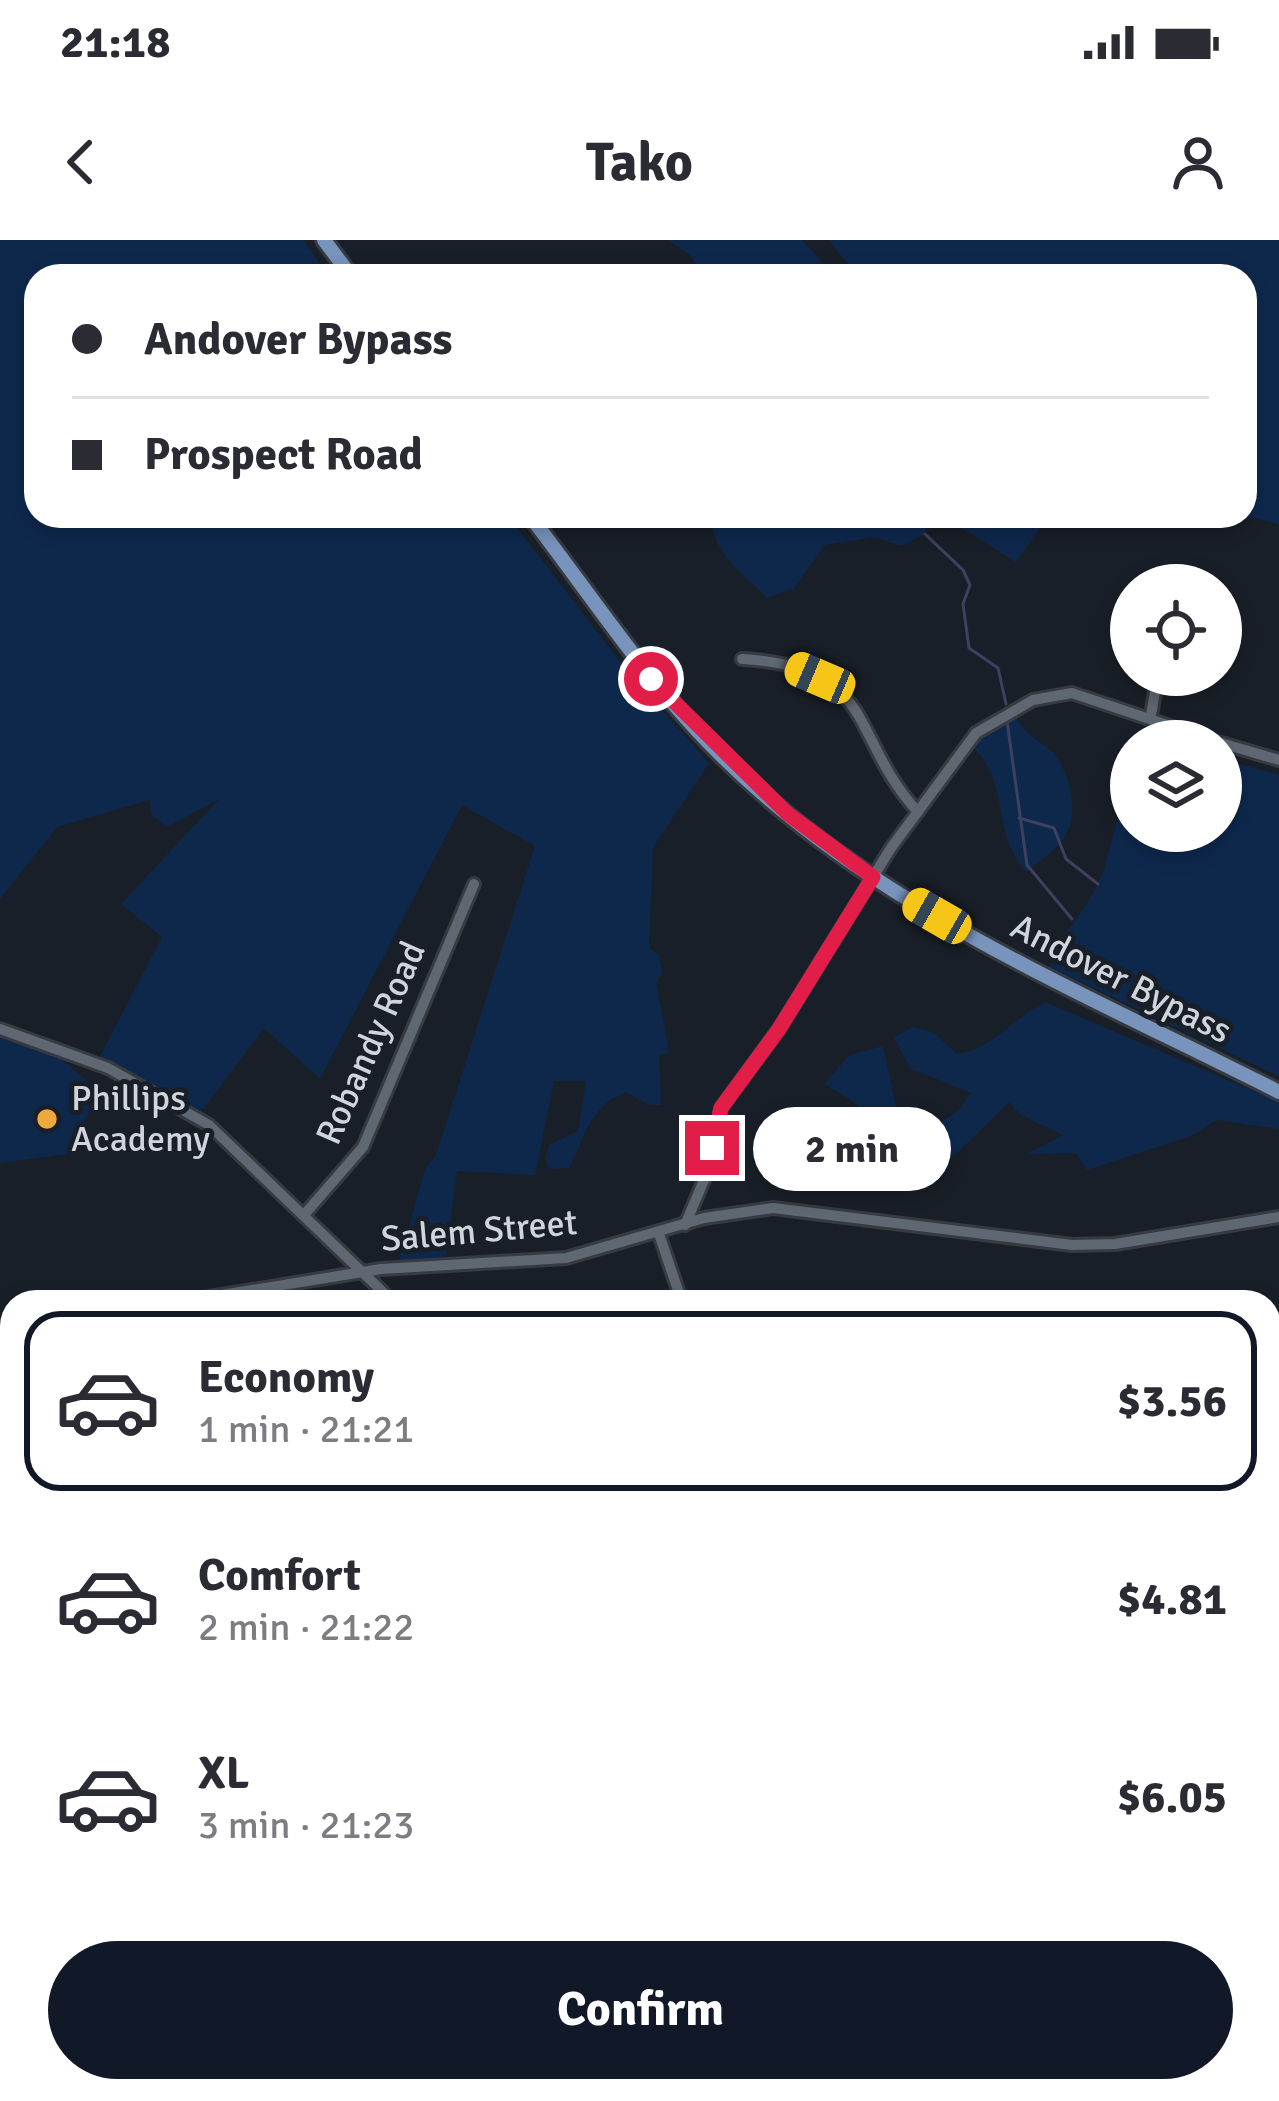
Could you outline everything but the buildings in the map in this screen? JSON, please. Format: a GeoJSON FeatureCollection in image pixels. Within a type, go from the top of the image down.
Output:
{"type":"FeatureCollection","features":[{"type":"Feature","properties":{"kind":"main road","name":"Andover Bypass"},"geometry":{"type":"LineString","coordinates":[[539,528],[651,679],[694,727],[788,814],[873,877],[986,945],[1279,1092]]}},
{"type":"Feature","properties":{"kind":"street"},"geometry":{"type":"LineString","coordinates":[[742,659],[796,668],[844,695],[865,718],[895,784],[918,812]]}},
{"type":"Feature","properties":{"kind":"street"},"geometry":{"type":"LineString","coordinates":[[685,1225],[710,1166],[721,1108],[779,1029],[873,877],[976,733],[1033,700],[1072,693],[1161,720]]}},
{"type":"Feature","properties":{"kind":"street"},"geometry":{"type":"LineString","coordinates":[[1151,716],[1154,696]]}},
{"type":"Feature","properties":{"kind":"street"},"geometry":{"type":"LineString","coordinates":[[1242,749],[1279,760]]}},
{"type":"Feature","properties":{"kind":"street","name":"Robandy Road"},"geometry":{"type":"LineString","coordinates":[[304,1215],[364,1147],[474,884]]}},
{"type":"Feature","properties":{"kind":"street"},"geometry":{"type":"LineString","coordinates":[[0,1029],[43,1040],[171,1100],[223,1136],[379,1290]]}},
{"type":"Feature","properties":{"kind":"street","name":"Salem Street"},"geometry":{"type":"LineString","coordinates":[[252,1290],[381,1269],[566,1258],[752,1210],[794,1209],[1018,1241],[1091,1246],[1279,1216]]}},
{"type":"Feature","properties":{"kind":"street"},"geometry":{"type":"LineString","coordinates":[[659,1234],[678,1290]]}},
{"type":"Feature","properties":{"kind":"street"},"geometry":{"type":"LineString","coordinates":[[381,1269],[385,1290]]}},
{"type":"Feature","properties":{"kind":"shaded area"},"geometry":{"type":"Polygon","coordinates":[[[0,240],[303,240],[320,264],[24,264],[24,528],[517,528],[628,672],[709,763],[653,847],[649,947],[659,956],[662,974],[656,982],[669,1052],[659,1056],[661,1105],[649,1105],[626,1092],[614,1098],[590,1123],[569,1168],[550,1169],[545,1159],[549,1145],[578,1131],[586,1081],[554,1081],[535,1175],[457,1171],[445,1259],[399,1262],[425,1169],[436,1155],[535,846],[462,805],[320,1079],[264,1028],[201,1112],[98,1060],[162,937],[121,904],[219,799],[167,827],[152,815],[149,800],[57,827],[0,899],[0,240]]]}},
{"type":"Feature","properties":{"kind":"shaded area"},"geometry":{"type":"Polygon","coordinates":[[[668,240],[802,240],[824,264],[696,264],[668,240]]]}},
{"type":"Feature","properties":{"kind":"shaded area"},"geometry":{"type":"Polygon","coordinates":[[[828,240],[1279,240],[1279,524],[1257,519],[1257,264],[849,264],[828,240]]]}},
{"type":"Feature","properties":{"kind":"shaded area"},"geometry":{"type":"Polygon","coordinates":[[[713,528],[926,528],[925,534],[901,546],[876,537],[825,545],[794,588],[767,598],[716,540],[713,528]]]}},
{"type":"Feature","properties":{"kind":"shaded area"},"geometry":{"type":"Polygon","coordinates":[[[961,528],[1040,528],[1016,562],[961,528]]]}},
{"type":"Feature","properties":{"kind":"shaded area"},"geometry":{"type":"Polygon","coordinates":[[[1016,716],[1056,756],[1072,800],[1071,822],[1064,837],[1026,872],[1008,842],[993,779],[975,749],[983,734],[1016,716]]]}},
{"type":"Feature","properties":{"kind":"shaded area"},"geometry":{"type":"Polygon","coordinates":[[[1242,765],[1279,775],[1279,1076],[1049,967],[1097,886],[1110,846],[1110,852],[1242,852],[1242,765]]]}},
{"type":"Feature","properties":{"kind":"shaded area"},"geometry":{"type":"Polygon","coordinates":[[[1045,1002],[1279,1102],[1279,1129],[1217,1120],[1191,1136],[1087,1170],[1076,1153],[1027,1154],[1063,1135],[1021,1115],[1009,1102],[954,1156],[898,1134],[824,1084],[850,1055],[883,1046],[897,1111],[930,1130],[960,1109],[971,1093],[910,1068],[894,1037],[914,1027],[934,1033],[957,1054],[992,1040],[1045,1002]]]}},
{"type":"Feature","properties":{"kind":"shaded area","name":"Phillips Academy"},"geometry":{"type":"Polygon","coordinates":[[[0,1029],[46,1046],[100,1092],[67,1154],[0,1163],[0,1029]]]}},
{"type":"Feature","properties":{"kind":"waterway"},"geometry":{"type":"LineString","coordinates":[[925,534],[963,570],[970,585],[963,604],[969,648],[998,668],[1006,704]]}},
{"type":"Feature","properties":{"kind":"waterway"},"geometry":{"type":"LineString","coordinates":[[1007,721],[1027,865],[1072,919]]}},
{"type":"Feature","properties":{"kind":"waterway"},"geometry":{"type":"LineString","coordinates":[[1019,818],[1054,828],[1066,859],[1098,884]]}},
{"type":"Feature","properties":{"kind":"place","name":"Phillips Academy"},"geometry":{"type":"Point","coordinates":[47,1119]}},
{"type":"Feature","properties":{"kind":"route"},"geometry":{"type":"LineString","coordinates":[[651,679],[715,748],[788,814],[873,877],[779,1029],[721,1108],[712,1148]]}}]}
